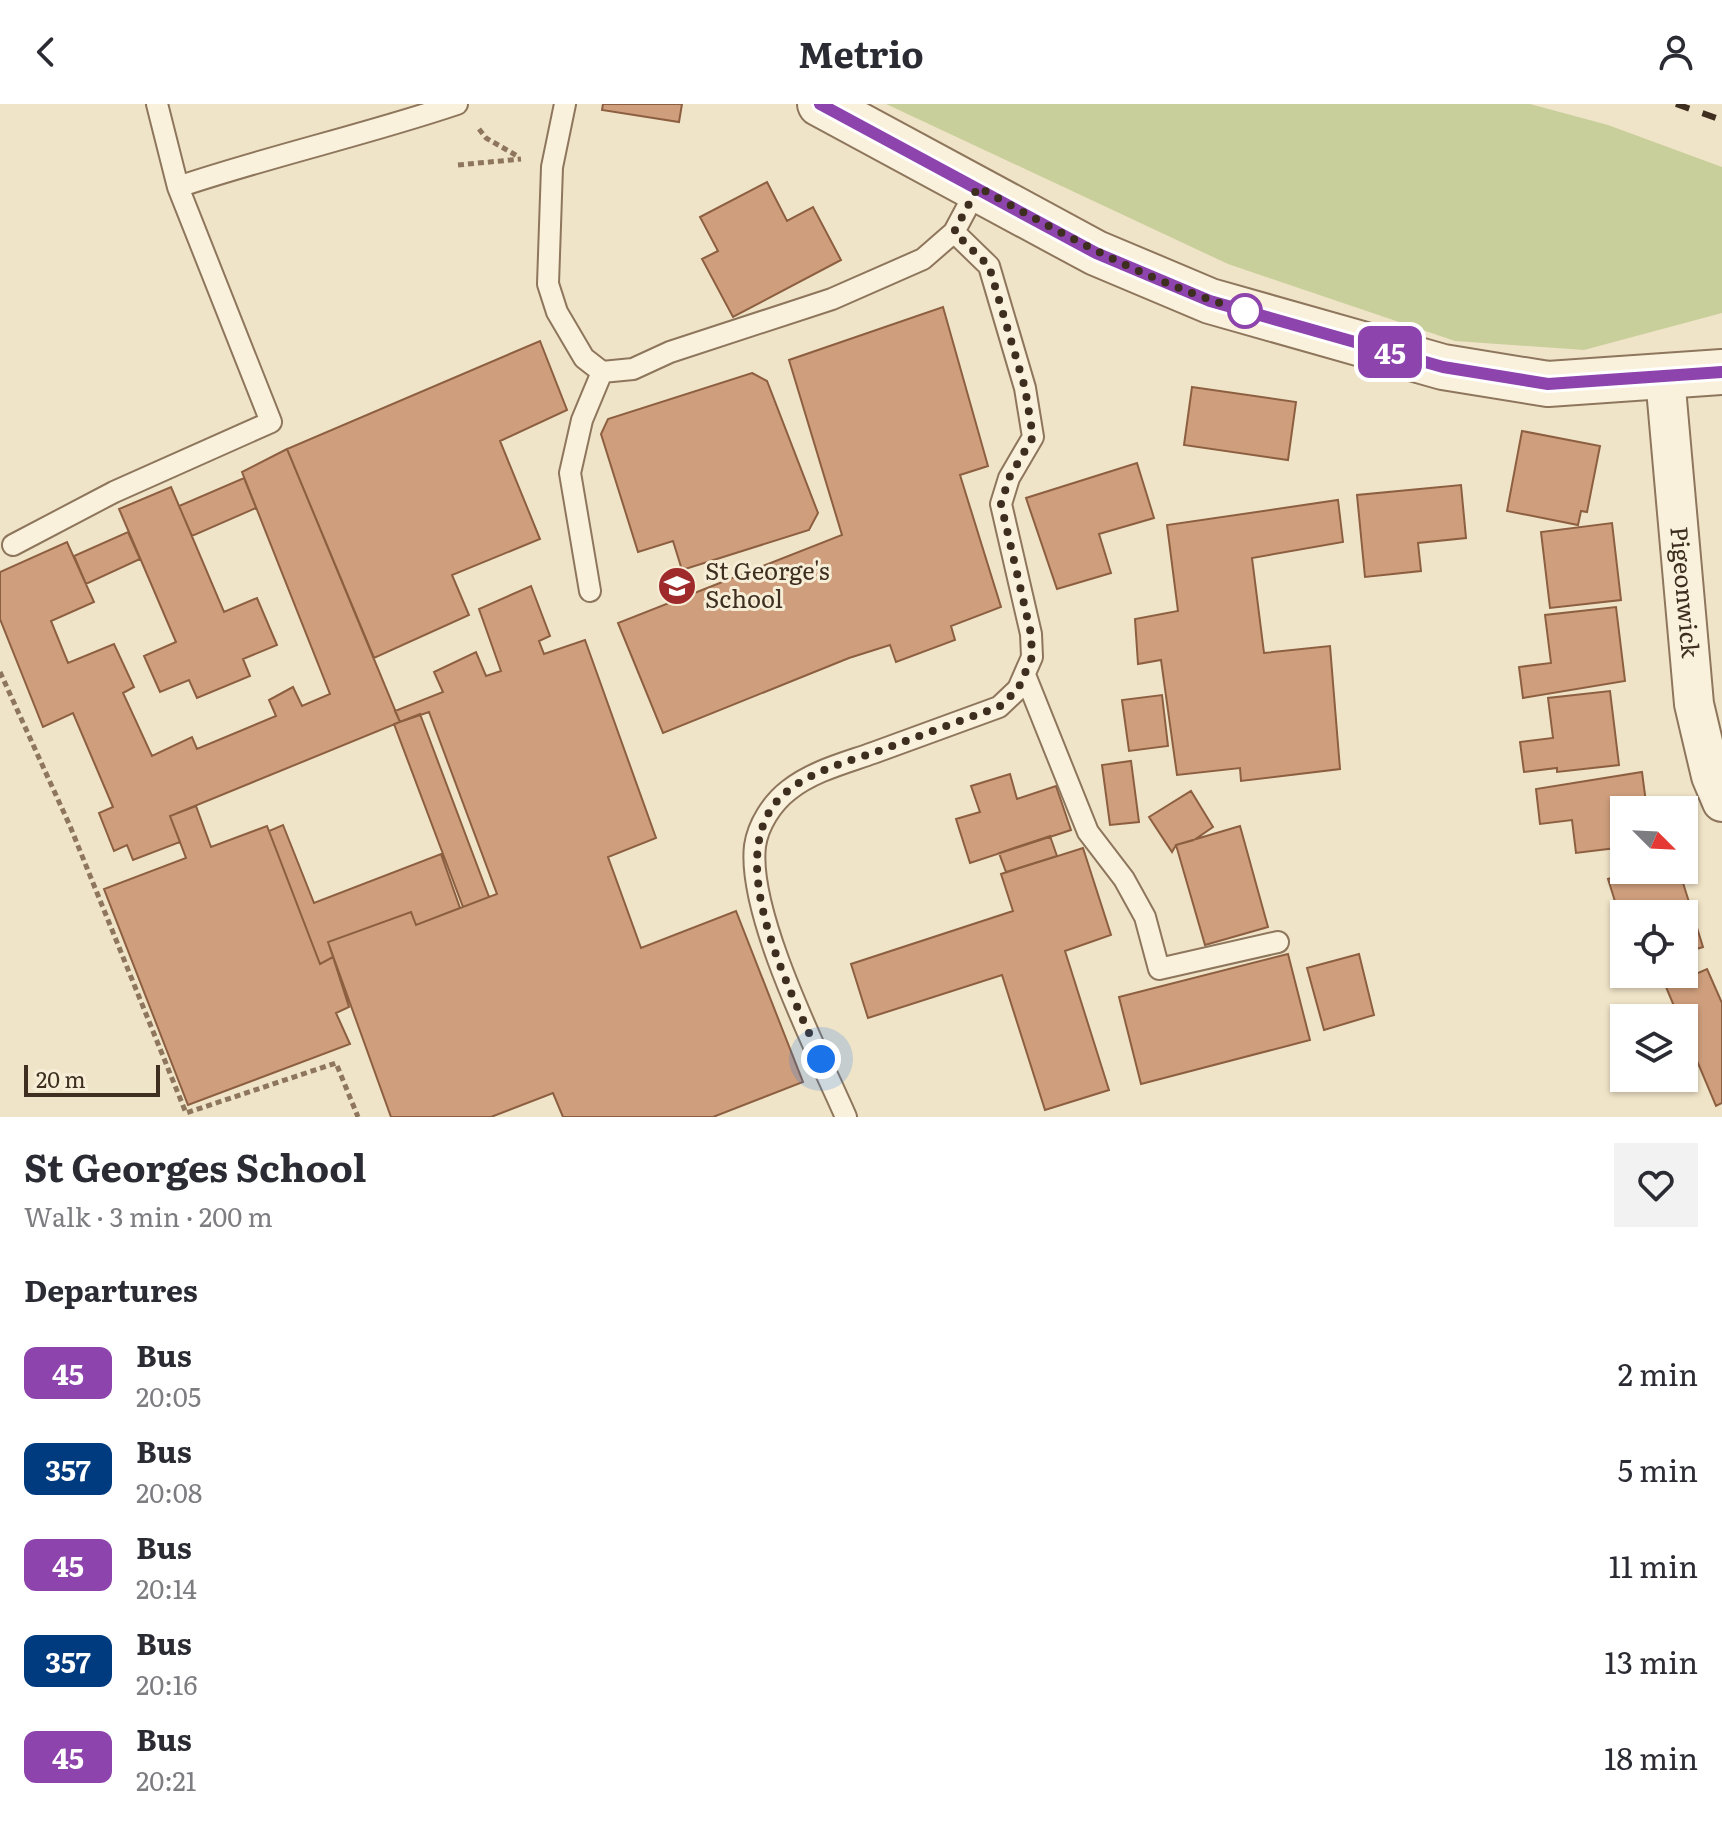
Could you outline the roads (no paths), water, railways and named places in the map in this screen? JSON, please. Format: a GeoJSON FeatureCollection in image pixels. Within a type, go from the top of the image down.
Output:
{"type":"FeatureCollection","features":[{"type":"Feature","properties":{"kind":"street"},"geometry":{"type":"LineString","coordinates":[[820,104],[1096,253],[1210,301],[1443,367],[1548,384],[1722,372]]}},
{"type":"Feature","properties":{"kind":"street","name":"Pigeonwick"},"geometry":{"type":"LineString","coordinates":[[1665,377],[1694,704],[1711,776],[1722,802]]}},
{"type":"Feature","properties":{"kind":"lane"},"geometry":{"type":"LineString","coordinates":[[13,545],[114,492],[271,422],[178,187],[157,104]]}},
{"type":"Feature","properties":{"kind":"lane"},"geometry":{"type":"LineString","coordinates":[[178,187],[248,164],[354,138],[457,104]]}},
{"type":"Feature","properties":{"kind":"lane"},"geometry":{"type":"LineString","coordinates":[[565,104],[552,177],[548,284],[557,312],[584,358],[602,372],[633,369],[670,352],[832,299],[923,259],[954,232],[978,187]]}},
{"type":"Feature","properties":{"kind":"lane"},"geometry":{"type":"LineString","coordinates":[[846,1117],[783,973],[758,886],[755,847],[761,826],[772,807],[789,790],[818,773],[999,707],[1018,689],[1032,657],[1031,634],[1001,504],[1009,478],[1033,437],[1025,388],[989,266],[954,232]]}},
{"type":"Feature","properties":{"kind":"lane"},"geometry":{"type":"LineString","coordinates":[[590,591],[570,473],[582,420],[602,372]]}},
{"type":"Feature","properties":{"kind":"lane"},"geometry":{"type":"LineString","coordinates":[[1025,675],[1088,832],[1124,879],[1145,917],[1159,969],[1278,942]]}},
{"type":"Feature","properties":{"kind":"railway"},"geometry":{"type":"LineString","coordinates":[[1676,104],[1722,120]]}},
{"type":"Feature","properties":{"kind":"place","name":"St George's School"},"geometry":{"type":"Point","coordinates":[677,586]}}]}
